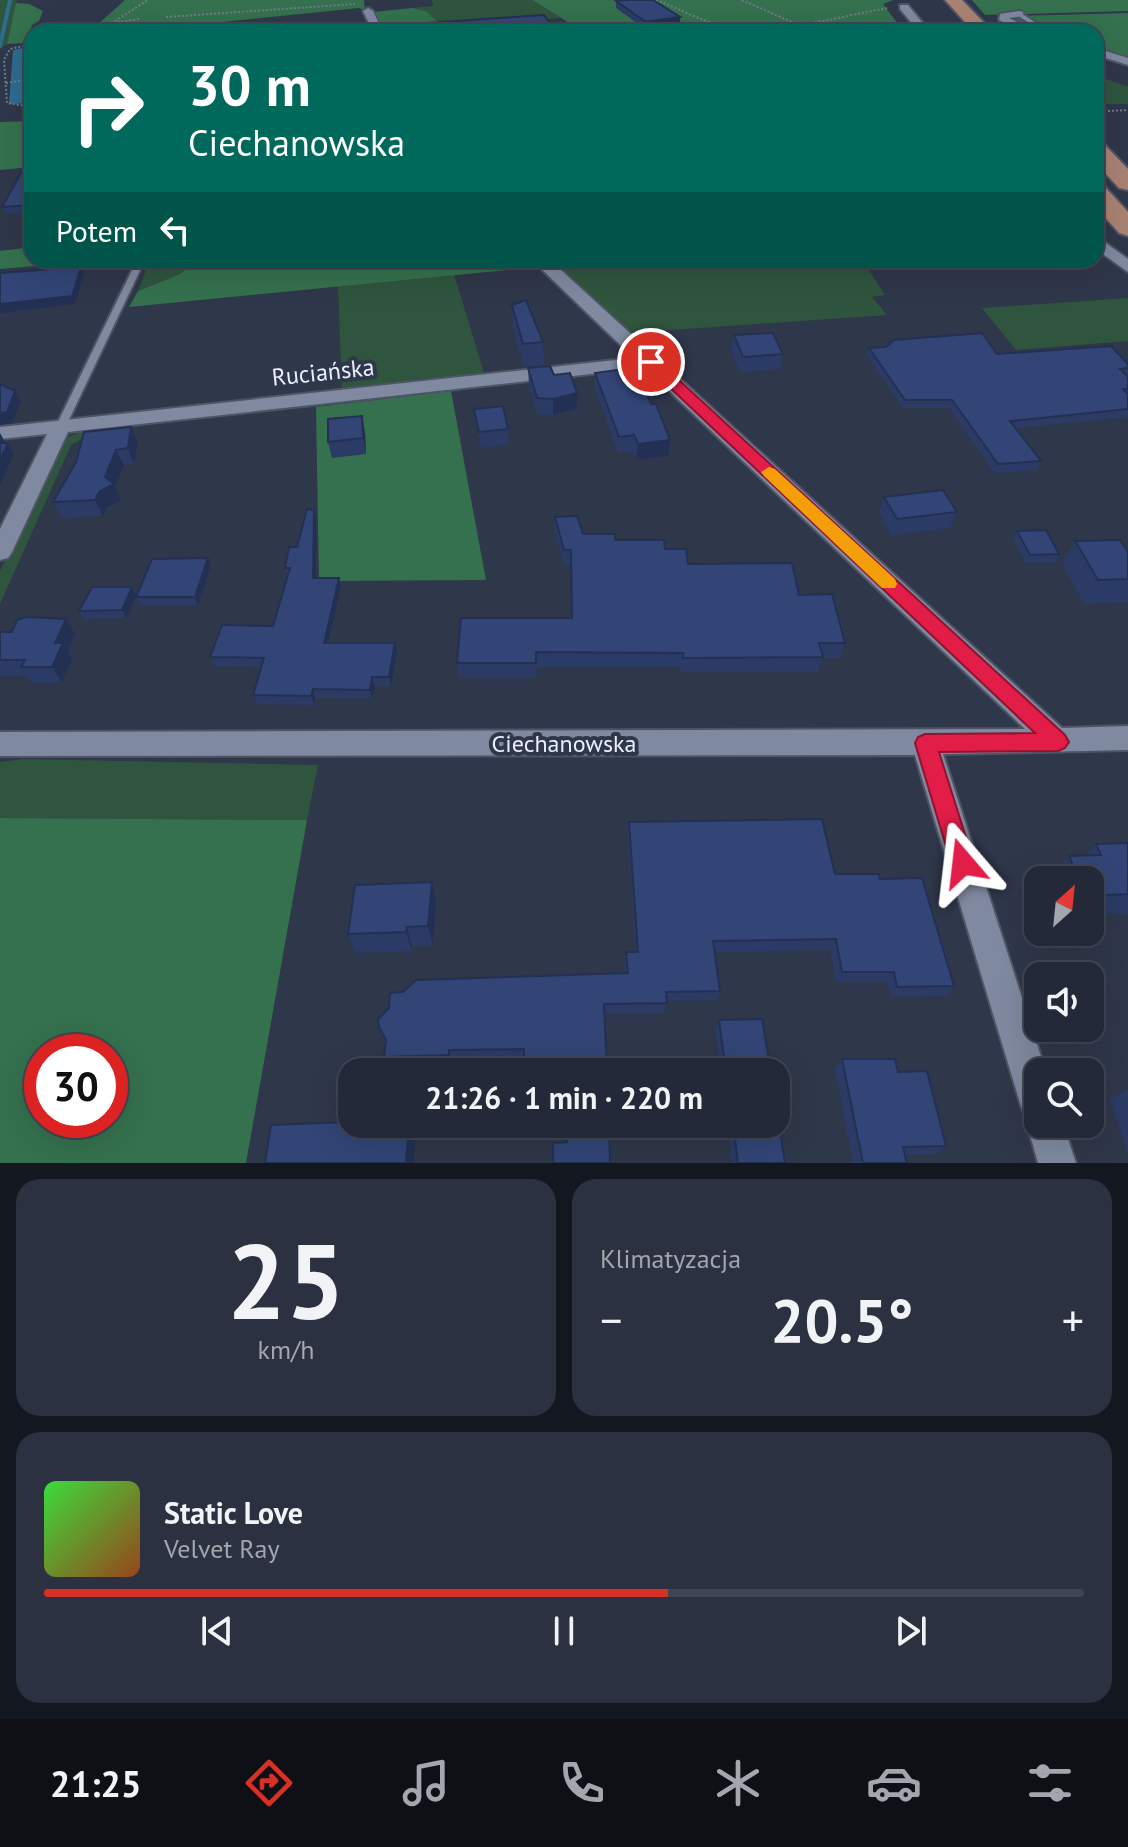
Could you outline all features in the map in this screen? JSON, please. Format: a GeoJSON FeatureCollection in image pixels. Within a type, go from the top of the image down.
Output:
{"type":"FeatureCollection","features":[{"type":"Feature","properties":{"kind":"main road"},"geometry":{"type":"LineString","coordinates":[[953,0],[976,24]]}},
{"type":"Feature","properties":{"kind":"main road"},"geometry":{"type":"LineString","coordinates":[[1104,158],[1128,183]]}},
{"type":"Feature","properties":{"kind":"main road"},"geometry":{"type":"LineString","coordinates":[[1104,201],[1128,228]]}},
{"type":"Feature","properties":{"kind":"street"},"geometry":{"type":"LineString","coordinates":[[364,7],[374,24]]}},
{"type":"Feature","properties":{"kind":"street"},"geometry":{"type":"LineString","coordinates":[[904,7],[918,24]]}},
{"type":"Feature","properties":{"kind":"street"},"geometry":{"type":"LineString","coordinates":[[1013,24],[1004,20],[1004,16],[1019,14]]}},
{"type":"Feature","properties":{"kind":"street"},"geometry":{"type":"LineString","coordinates":[[1104,54],[1128,62]]}},
{"type":"Feature","properties":{"kind":"street"},"geometry":{"type":"LineString","coordinates":[[1104,245],[1128,239]]}},
{"type":"Feature","properties":{"kind":"street"},"geometry":{"type":"LineString","coordinates":[[1104,249],[1128,267]]}},
{"type":"Feature","properties":{"kind":"street"},"geometry":{"type":"LineString","coordinates":[[549,268],[1058,742]]}},
{"type":"Feature","properties":{"kind":"street","name":"Ruciańska"},"geometry":{"type":"LineString","coordinates":[[0,433],[651,362]]}},
{"type":"Feature","properties":{"kind":"street"},"geometry":{"type":"LineString","coordinates":[[0,552],[61,426]]}},
{"type":"Feature","properties":{"kind":"street","name":"Ciechanowska"},"geometry":{"type":"LineString","coordinates":[[0,744],[925,743],[1128,738]]}},
{"type":"Feature","properties":{"kind":"street"},"geometry":{"type":"LineString","coordinates":[[925,743],[1024,1058]]}},
{"type":"Feature","properties":{"kind":"street"},"geometry":{"type":"LineString","coordinates":[[1049,1138],[1057,1163]]}},
{"type":"Feature","properties":{"kind":"lane"},"geometry":{"type":"LineString","coordinates":[[1019,14],[1035,24]]}},
{"type":"Feature","properties":{"kind":"lane"},"geometry":{"type":"LineString","coordinates":[[61,426],[137,268]]}},
{"type":"Feature","properties":{"kind":"path"},"geometry":{"type":"LineString","coordinates":[[114,22],[148,0]]}},
{"type":"Feature","properties":{"kind":"path"},"geometry":{"type":"LineString","coordinates":[[656,0],[693,18],[724,24]]}},
{"type":"Feature","properties":{"kind":"path"},"geometry":{"type":"LineString","coordinates":[[742,0],[795,23]]}},
{"type":"Feature","properties":{"kind":"path"},"geometry":{"type":"LineString","coordinates":[[164,17],[364,7]]}},
{"type":"Feature","properties":{"kind":"path"},"geometry":{"type":"LineString","coordinates":[[785,24],[904,7]]}},
{"type":"Feature","properties":{"kind":"path"},"geometry":{"type":"LineString","coordinates":[[107,24],[148,18]]}},
{"type":"Feature","properties":{"kind":"path"},"geometry":{"type":"LineString","coordinates":[[24,46],[9,51],[4,60],[8,82],[7,103],[24,106]]}},
{"type":"Feature","properties":{"kind":"path"},"geometry":{"type":"LineString","coordinates":[[8,82],[24,80]]}},
{"type":"Feature","properties":{"kind":"path"},"geometry":{"type":"LineString","coordinates":[[1108,111],[1128,110]]}},
{"type":"Feature","properties":{"kind":"green space"},"geometry":{"type":"Polygon","coordinates":[[[0,0],[17,0],[7,44],[0,49],[0,0]]]}},
{"type":"Feature","properties":{"kind":"green space"},"geometry":{"type":"Polygon","coordinates":[[[125,0],[364,0],[365,10],[359,8],[204,24],[98,24],[125,0]]]}},
{"type":"Feature","properties":{"kind":"green space"},"geometry":{"type":"Polygon","coordinates":[[[432,0],[532,0],[561,18],[491,24],[441,24],[426,11],[412,8],[433,6],[432,0]]]}},
{"type":"Feature","properties":{"kind":"green space"},"geometry":{"type":"Polygon","coordinates":[[[532,0],[893,0],[883,4],[898,24],[571,24],[532,0]]]}},
{"type":"Feature","properties":{"kind":"green space"},"geometry":{"type":"Polygon","coordinates":[[[972,0],[1128,0],[1128,11],[985,15],[972,0]]]}},
{"type":"Feature","properties":{"kind":"green space"},"geometry":{"type":"Polygon","coordinates":[[[16,3],[29,4],[43,11],[39,21],[24,24],[24,43],[7,44],[16,3]]]}},
{"type":"Feature","properties":{"kind":"green space"},"geometry":{"type":"Polygon","coordinates":[[[412,8],[426,11],[441,24],[378,24],[374,12],[412,8]]]}},
{"type":"Feature","properties":{"kind":"green space"},"geometry":{"type":"Polygon","coordinates":[[[1128,13],[1128,60],[1104,52],[1104,24],[1016,24],[1008,21],[1017,16],[1128,13]]]}},
{"type":"Feature","properties":{"kind":"green space"},"geometry":{"type":"Polygon","coordinates":[[[1104,78],[1128,87],[1128,104],[1104,104],[1104,78]]]}},
{"type":"Feature","properties":{"kind":"green space"},"geometry":{"type":"Polygon","coordinates":[[[24,121],[24,168],[0,170],[0,122],[24,121]]]}},
{"type":"Feature","properties":{"kind":"green space"},"geometry":{"type":"Polygon","coordinates":[[[24,248],[24,267],[0,269],[0,251],[24,248]]]}},
{"type":"Feature","properties":{"kind":"green space"},"geometry":{"type":"Polygon","coordinates":[[[147,268],[187,268],[180,274],[138,291],[147,268]]]}},
{"type":"Feature","properties":{"kind":"green space"},"geometry":{"type":"Polygon","coordinates":[[[187,268],[527,268],[129,307],[138,291],[180,274],[187,268]]]}},
{"type":"Feature","properties":{"kind":"green space"},"geometry":{"type":"Polygon","coordinates":[[[559,268],[867,268],[885,295],[872,297],[887,315],[628,333],[559,268]]]}},
{"type":"Feature","properties":{"kind":"green space"},"geometry":{"type":"Polygon","coordinates":[[[454,274],[484,373],[342,390],[338,286],[454,274]]]}},
{"type":"Feature","properties":{"kind":"green space"},"geometry":{"type":"Polygon","coordinates":[[[1128,298],[1128,341],[1016,350],[982,308],[1128,298]]]}},
{"type":"Feature","properties":{"kind":"green space"},"geometry":{"type":"Polygon","coordinates":[[[451,391],[486,580],[319,581],[316,407],[451,391]]]}},
{"type":"Feature","properties":{"kind":"green space"},"geometry":{"type":"Polygon","coordinates":[[[100,429],[71,445],[0,604],[0,571],[64,439],[82,431],[100,429]]]}},
{"type":"Feature","properties":{"kind":"green space"},"geometry":{"type":"Polygon","coordinates":[[[24,759],[318,765],[307,820],[0,818],[0,762],[24,759]]]}},
{"type":"Feature","properties":{"kind":"green space"},"geometry":{"type":"Polygon","coordinates":[[[0,818],[307,820],[246,1163],[0,1163],[0,818]]]}},
{"type":"Feature","properties":{"kind":"water"},"geometry":{"type":"Polygon","coordinates":[[[24,48],[24,103],[9,104],[13,50],[24,48]]]}},
{"type":"Feature","properties":{"kind":"building"},"geometry":{"type":"Polygon","coordinates":[[[653,0],[680,17],[646,22],[616,1],[653,0]]]}},
{"type":"Feature","properties":{"kind":"building"},"geometry":{"type":"Polygon","coordinates":[[[544,15],[551,24],[414,24],[544,15]]]}},
{"type":"Feature","properties":{"kind":"building"},"geometry":{"type":"Polygon","coordinates":[[[24,167],[24,206],[2,207],[24,167]]]}},
{"type":"Feature","properties":{"kind":"building"},"geometry":{"type":"Polygon","coordinates":[[[81,268],[72,296],[0,304],[0,273],[81,268]]]}},
{"type":"Feature","properties":{"kind":"building"},"geometry":{"type":"Polygon","coordinates":[[[526,300],[543,342],[523,344],[512,305],[526,300]]]}},
{"type":"Feature","properties":{"kind":"building"},"geometry":{"type":"Polygon","coordinates":[[[773,333],[783,354],[743,357],[734,335],[773,333]]]}},
{"type":"Feature","properties":{"kind":"building"},"geometry":{"type":"Polygon","coordinates":[[[982,333],[997,354],[1111,346],[1128,364],[1128,368],[1120,369],[1128,377],[1128,389],[1123,389],[1128,394],[1128,409],[1010,421],[1041,461],[998,464],[952,400],[905,400],[869,348],[886,347],[894,340],[982,333]]]}},
{"type":"Feature","properties":{"kind":"building"},"geometry":{"type":"Polygon","coordinates":[[[550,366],[554,375],[570,373],[577,393],[553,399],[537,398],[528,368],[550,366]]]}},
{"type":"Feature","properties":{"kind":"building"},"geometry":{"type":"Polygon","coordinates":[[[631,368],[637,381],[641,380],[651,404],[656,404],[670,440],[638,444],[634,435],[619,437],[595,373],[631,368]]]}},
{"type":"Feature","properties":{"kind":"building"},"geometry":{"type":"Polygon","coordinates":[[[0,384],[15,391],[7,412],[0,413],[0,384]]]}},
{"type":"Feature","properties":{"kind":"building"},"geometry":{"type":"Polygon","coordinates":[[[503,406],[508,429],[479,432],[474,409],[503,406]]]}},
{"type":"Feature","properties":{"kind":"building"},"geometry":{"type":"Polygon","coordinates":[[[362,416],[363,438],[328,442],[328,419],[362,416]]]}},
{"type":"Feature","properties":{"kind":"building"},"geometry":{"type":"Polygon","coordinates":[[[131,427],[128,448],[116,450],[105,477],[114,484],[99,492],[95,500],[53,502],[76,462],[84,432],[131,427]]]}},
{"type":"Feature","properties":{"kind":"building"},"geometry":{"type":"Polygon","coordinates":[[[0,443],[8,443],[0,461],[0,443]]]}},
{"type":"Feature","properties":{"kind":"building"},"geometry":{"type":"Polygon","coordinates":[[[943,490],[957,512],[897,519],[884,497],[943,490]]]}},
{"type":"Feature","properties":{"kind":"building"},"geometry":{"type":"Polygon","coordinates":[[[307,509],[314,510],[313,578],[339,578],[324,643],[395,643],[389,677],[372,677],[370,690],[313,689],[311,696],[253,695],[264,658],[210,657],[222,625],[273,626],[290,568],[285,568],[289,547],[297,547],[307,509]]]}},
{"type":"Feature","properties":{"kind":"building"},"geometry":{"type":"Polygon","coordinates":[[[577,516],[583,534],[615,534],[615,540],[664,540],[665,549],[686,549],[688,564],[792,563],[799,595],[832,594],[845,643],[819,643],[823,657],[683,658],[683,653],[536,652],[536,663],[457,663],[461,618],[572,618],[571,550],[564,550],[555,517],[577,516]]]}},
{"type":"Feature","properties":{"kind":"building"},"geometry":{"type":"Polygon","coordinates":[[[1046,530],[1059,554],[1030,555],[1017,531],[1046,530]]]}},
{"type":"Feature","properties":{"kind":"building"},"geometry":{"type":"Polygon","coordinates":[[[1120,540],[1128,552],[1128,579],[1098,580],[1075,541],[1120,540]]]}},
{"type":"Feature","properties":{"kind":"building"},"geometry":{"type":"Polygon","coordinates":[[[208,558],[195,597],[136,597],[152,559],[208,558]]]}},
{"type":"Feature","properties":{"kind":"building"},"geometry":{"type":"Polygon","coordinates":[[[92,587],[132,587],[122,610],[79,611],[92,587]]]}},
{"type":"Feature","properties":{"kind":"building"},"geometry":{"type":"Polygon","coordinates":[[[26,617],[66,619],[55,643],[63,643],[52,667],[21,667],[25,660],[0,660],[0,632],[12,632],[17,620],[26,617]]]}},
{"type":"Feature","properties":{"kind":"building"},"geometry":{"type":"Polygon","coordinates":[[[822,819],[835,874],[879,874],[880,879],[922,878],[954,986],[897,987],[894,972],[842,972],[836,939],[713,941],[720,991],[666,992],[667,1003],[604,1004],[606,1058],[524,1058],[524,1049],[449,1050],[449,1055],[384,1057],[386,1040],[378,1019],[389,1008],[390,993],[403,992],[416,980],[628,973],[626,952],[638,952],[629,822],[822,819]]]}},
{"type":"Feature","properties":{"kind":"building"},"geometry":{"type":"Polygon","coordinates":[[[1128,843],[1128,894],[1104,895],[1104,866],[1073,866],[1069,856],[1101,855],[1096,844],[1128,843]]]}},
{"type":"Feature","properties":{"kind":"building"},"geometry":{"type":"Polygon","coordinates":[[[432,882],[428,926],[407,927],[406,932],[348,934],[355,885],[432,882]]]}},
{"type":"Feature","properties":{"kind":"building"},"geometry":{"type":"Polygon","coordinates":[[[762,1019],[769,1058],[724,1058],[719,1020],[762,1019]]]}},
{"type":"Feature","properties":{"kind":"building"},"geometry":{"type":"Polygon","coordinates":[[[842,1059],[895,1059],[898,1072],[927,1071],[946,1146],[903,1147],[907,1163],[863,1163],[842,1059]]]}},
{"type":"Feature","properties":{"kind":"building"},"geometry":{"type":"Polygon","coordinates":[[[338,1122],[338,1138],[408,1138],[406,1163],[265,1163],[271,1125],[338,1122]]]}},
{"type":"Feature","properties":{"kind":"building"},"geometry":{"type":"Polygon","coordinates":[[[567,1138],[609,1138],[610,1163],[553,1163],[553,1143],[567,1142],[567,1138]]]}},
{"type":"Feature","properties":{"kind":"building"},"geometry":{"type":"Polygon","coordinates":[[[735,1138],[781,1138],[785,1163],[738,1163],[735,1138]]]}},
{"type":"Feature","properties":{"kind":"waterway"},"geometry":{"type":"LineString","coordinates":[[0,46],[10,0]]}},
{"type":"Feature","properties":{"kind":"slow traffic"},"geometry":{"type":"LineString","coordinates":[[769,472],[888,584]]}},
{"type":"Feature","properties":{"kind":"route"},"geometry":{"type":"LineString","coordinates":[[651,362],[1058,742],[925,743],[963,863]]}}]}
